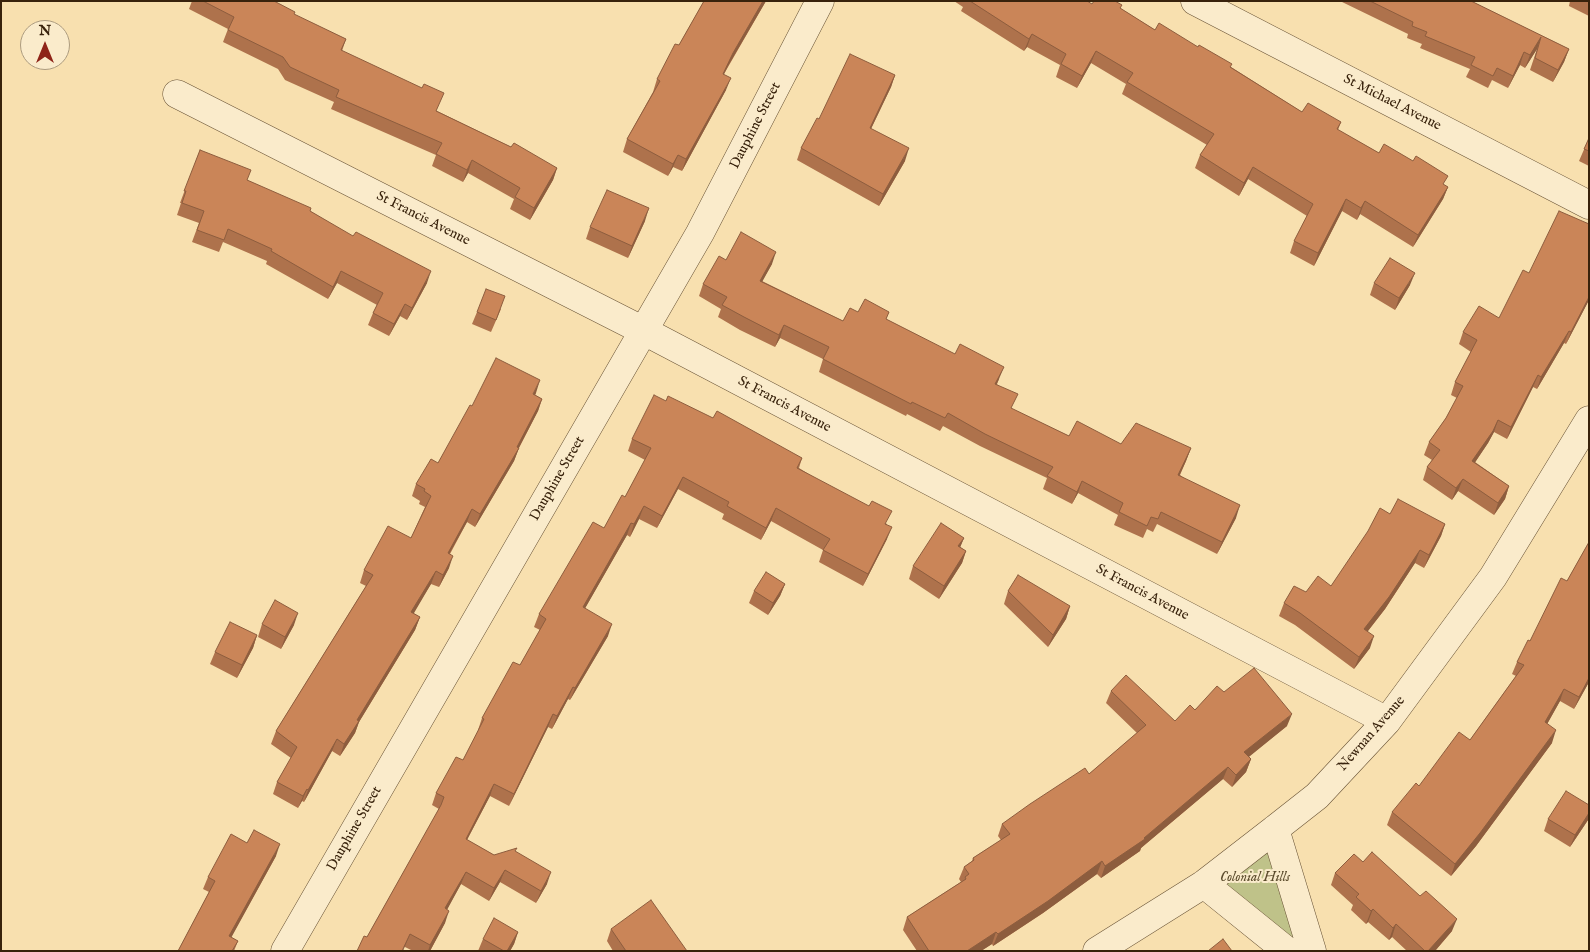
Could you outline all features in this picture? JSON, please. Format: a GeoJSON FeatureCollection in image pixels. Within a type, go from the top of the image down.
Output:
{"type":"FeatureCollection","features":[{"type":"Feature","properties":{"kind":"street","name":"Dauphine Street"},"geometry":{"type":"LineString","coordinates":[[285,951],[700,234],[820,1]]}},
{"type":"Feature","properties":{"kind":"street","name":"St Michael Avenue"},"geometry":{"type":"LineString","coordinates":[[1195,1],[1589,205]]}},
{"type":"Feature","properties":{"kind":"street","name":"St Francis Avenue"},"geometry":{"type":"LineString","coordinates":[[176,94],[644,331],[1387,721]]}},
{"type":"Feature","properties":{"kind":"street","name":"Newnan Avenue"},"geometry":{"type":"LineString","coordinates":[[1097,951],[1204,884],[1317,796],[1387,721],[1493,577],[1589,420]]}},
{"type":"Feature","properties":{"kind":"street"},"geometry":{"type":"LineString","coordinates":[[1275,829],[1312,951]]}},
{"type":"Feature","properties":{"kind":"street"},"geometry":{"type":"LineString","coordinates":[[1204,884],[1287,951]]}},
{"type":"Feature","properties":{"kind":"green space","name":"Colonial Hills"},"geometry":{"type":"Polygon","coordinates":[[[1268,835],[1302,951],[1212,878],[1268,835]]]}},
{"type":"Feature","properties":{"kind":"building"},"geometry":{"type":"Polygon","coordinates":[[[203,1],[274,1],[295,12],[294,14],[346,39],[341,50],[422,88],[424,84],[444,93],[436,111],[511,147],[514,143],[557,168],[534,208],[515,197],[520,188],[472,160],[467,170],[436,154],[442,143],[336,97],[339,90],[290,67],[283,57],[228,30],[234,17],[203,1]]]}},
{"type":"Feature","properties":{"kind":"building"},"geometry":{"type":"Polygon","coordinates":[[[704,1],[763,1],[723,74],[731,78],[686,159],[678,155],[673,164],[627,139],[660,81],[657,79],[675,44],[679,45],[704,1]]]}},
{"type":"Feature","properties":{"kind":"building"},"geometry":{"type":"Polygon","coordinates":[[[970,1],[1087,1],[1092,4],[1094,1],[1115,1],[1122,5],[1120,8],[1155,30],[1159,23],[1198,47],[1199,45],[1232,64],[1230,67],[1302,112],[1308,103],[1341,122],[1337,129],[1379,153],[1384,144],[1413,161],[1416,156],[1448,176],[1443,184],[1448,187],[1418,235],[1365,201],[1361,208],[1346,199],[1318,253],[1294,241],[1313,204],[1253,167],[1244,183],[1200,155],[1214,134],[1127,82],[1133,73],[1096,51],[1082,76],[1061,64],[1066,54],[1032,34],[1029,39],[970,1]]]}},
{"type":"Feature","properties":{"kind":"building"},"geometry":{"type":"Polygon","coordinates":[[[1370,1],[1471,1],[1569,49],[1558,70],[1535,58],[1541,37],[1530,55],[1524,52],[1513,76],[1497,68],[1493,76],[1471,65],[1475,57],[1425,36],[1427,32],[1412,26],[1413,22],[1370,1]]]}},
{"type":"Feature","properties":{"kind":"building"},"geometry":{"type":"Polygon","coordinates":[[[850,54],[895,75],[870,128],[909,148],[883,194],[801,148],[817,118],[819,119],[850,54]]]}},
{"type":"Feature","properties":{"kind":"building"},"geometry":{"type":"Polygon","coordinates":[[[1589,138],[1589,151],[1584,149],[1589,138]]]}},
{"type":"Feature","properties":{"kind":"building"},"geometry":{"type":"Polygon","coordinates":[[[200,150],[251,170],[247,180],[311,208],[310,211],[353,236],[356,232],[431,271],[412,308],[405,304],[394,324],[373,313],[383,293],[341,271],[333,287],[271,251],[272,249],[228,229],[224,240],[197,230],[204,211],[182,203],[186,191],[184,191],[200,150]]]}},
{"type":"Feature","properties":{"kind":"building"},"geometry":{"type":"Polygon","coordinates":[[[607,190],[649,208],[632,246],[590,227],[607,190]]]}},
{"type":"Feature","properties":{"kind":"building"},"geometry":{"type":"Polygon","coordinates":[[[1559,211],[1589,224],[1589,297],[1571,332],[1569,331],[1541,377],[1538,375],[1511,427],[1498,420],[1493,431],[1472,461],[1509,486],[1498,503],[1463,479],[1456,488],[1427,467],[1440,450],[1429,442],[1446,418],[1463,386],[1455,382],[1477,340],[1463,332],[1479,306],[1499,318],[1523,270],[1529,273],[1559,211]]]}},
{"type":"Feature","properties":{"kind":"building"},"geometry":{"type":"Polygon","coordinates":[[[741,232],[776,252],[760,281],[843,321],[850,308],[858,312],[865,299],[889,312],[886,319],[955,354],[960,344],[1004,367],[995,384],[1018,394],[1011,408],[1069,436],[1077,421],[1121,444],[1136,423],[1191,448],[1178,475],[1240,505],[1222,542],[1161,512],[1158,519],[1151,517],[1147,526],[1119,512],[1123,503],[1082,481],[1077,492],[1047,476],[1053,467],[985,434],[948,413],[945,418],[912,402],[911,404],[823,359],[829,347],[784,325],[779,335],[722,305],[727,297],[703,284],[719,256],[726,260],[741,232]]]}},
{"type":"Feature","properties":{"kind":"building"},"geometry":{"type":"Polygon","coordinates":[[[1390,258],[1415,273],[1399,298],[1374,283],[1390,258]]]}},
{"type":"Feature","properties":{"kind":"building"},"geometry":{"type":"Polygon","coordinates":[[[486,289],[505,296],[496,320],[477,312],[486,289]]]}},
{"type":"Feature","properties":{"kind":"building"},"geometry":{"type":"Polygon","coordinates":[[[496,358],[540,380],[533,394],[542,399],[517,447],[519,448],[480,514],[472,509],[448,553],[453,556],[443,575],[436,571],[411,612],[420,617],[357,720],[359,721],[344,744],[337,739],[303,796],[277,782],[297,747],[276,731],[373,575],[364,570],[388,526],[411,538],[431,496],[424,491],[425,489],[416,484],[431,459],[438,463],[470,405],[472,406],[496,358]]]}},
{"type":"Feature","properties":{"kind":"building"},"geometry":{"type":"Polygon","coordinates":[[[654,395],[666,401],[668,396],[713,418],[717,411],[802,458],[797,468],[869,506],[872,501],[892,511],[885,524],[892,527],[868,574],[823,550],[830,539],[776,508],[766,528],[727,506],[729,502],[683,477],[662,516],[644,506],[634,524],[631,523],[583,607],[612,624],[557,716],[553,714],[514,794],[494,784],[466,839],[494,855],[517,848],[515,851],[551,872],[541,891],[505,870],[494,888],[466,872],[445,908],[449,911],[430,945],[410,934],[402,951],[357,951],[364,936],[367,937],[441,805],[444,797],[436,793],[456,757],[463,760],[484,719],[482,718],[513,662],[520,665],[546,619],[539,614],[593,522],[604,528],[622,495],[625,497],[651,448],[632,439],[654,395]]]}},
{"type":"Feature","properties":{"kind":"building"},"geometry":{"type":"Polygon","coordinates":[[[1398,499],[1445,524],[1429,555],[1420,550],[1389,597],[1364,629],[1374,636],[1359,657],[1284,603],[1294,586],[1306,592],[1318,576],[1331,586],[1368,531],[1380,508],[1390,514],[1398,499]]]}},
{"type":"Feature","properties":{"kind":"building"},"geometry":{"type":"Polygon","coordinates":[[[941,523],[964,538],[958,546],[966,551],[944,586],[913,566],[941,523]]]}},
{"type":"Feature","properties":{"kind":"building"},"geometry":{"type":"Polygon","coordinates":[[[1589,542],[1589,678],[1579,697],[1564,689],[1545,722],[1556,730],[1455,864],[1392,812],[1416,783],[1419,786],[1459,732],[1470,740],[1524,665],[1517,662],[1528,640],[1530,641],[1561,578],[1567,581],[1589,542]]]}},
{"type":"Feature","properties":{"kind":"building"},"geometry":{"type":"Polygon","coordinates":[[[766,572],[785,584],[773,603],[754,591],[766,572]]]}},
{"type":"Feature","properties":{"kind":"building"},"geometry":{"type":"Polygon","coordinates":[[[1018,575],[1070,606],[1053,635],[1008,591],[1018,575]]]}},
{"type":"Feature","properties":{"kind":"building"},"geometry":{"type":"Polygon","coordinates":[[[275,600],[298,613],[285,637],[262,624],[275,600]]]}},
{"type":"Feature","properties":{"kind":"building"},"geometry":{"type":"Polygon","coordinates":[[[230,622],[257,635],[242,665],[215,652],[230,622]]]}},
{"type":"Feature","properties":{"kind":"building"},"geometry":{"type":"Polygon","coordinates":[[[1254,668],[1292,714],[1244,752],[1251,759],[1236,775],[1228,767],[1145,839],[1105,866],[1102,861],[1048,901],[998,934],[996,932],[967,951],[929,951],[907,917],[966,879],[965,877],[969,874],[964,867],[974,860],[973,858],[1010,834],[1002,824],[1085,768],[1089,774],[1146,725],[1111,691],[1126,675],[1175,721],[1190,705],[1195,710],[1217,686],[1224,692],[1254,668]]]}},
{"type":"Feature","properties":{"kind":"building"},"geometry":{"type":"Polygon","coordinates":[[[1566,791],[1589,805],[1589,813],[1575,835],[1548,819],[1566,791]]]}},
{"type":"Feature","properties":{"kind":"building"},"geometry":{"type":"Polygon","coordinates":[[[254,830],[280,844],[229,936],[238,941],[232,951],[178,951],[215,881],[208,877],[231,834],[247,843],[254,830]]]}},
{"type":"Feature","properties":{"kind":"building"},"geometry":{"type":"Polygon","coordinates":[[[1372,852],[1420,896],[1426,891],[1457,919],[1428,951],[1425,951],[1396,924],[1393,928],[1373,909],[1371,911],[1356,897],[1359,894],[1335,873],[1354,854],[1363,862],[1372,852]]]}},
{"type":"Feature","properties":{"kind":"building"},"geometry":{"type":"Polygon","coordinates":[[[651,900],[687,951],[626,951],[611,929],[651,900]]]}},
{"type":"Feature","properties":{"kind":"building"},"geometry":{"type":"Polygon","coordinates":[[[494,918],[518,932],[507,951],[483,939],[494,918]]]}},
{"type":"Feature","properties":{"kind":"building"},"geometry":{"type":"Polygon","coordinates":[[[1223,939],[1232,951],[1208,951],[1223,939]]]}}]}
